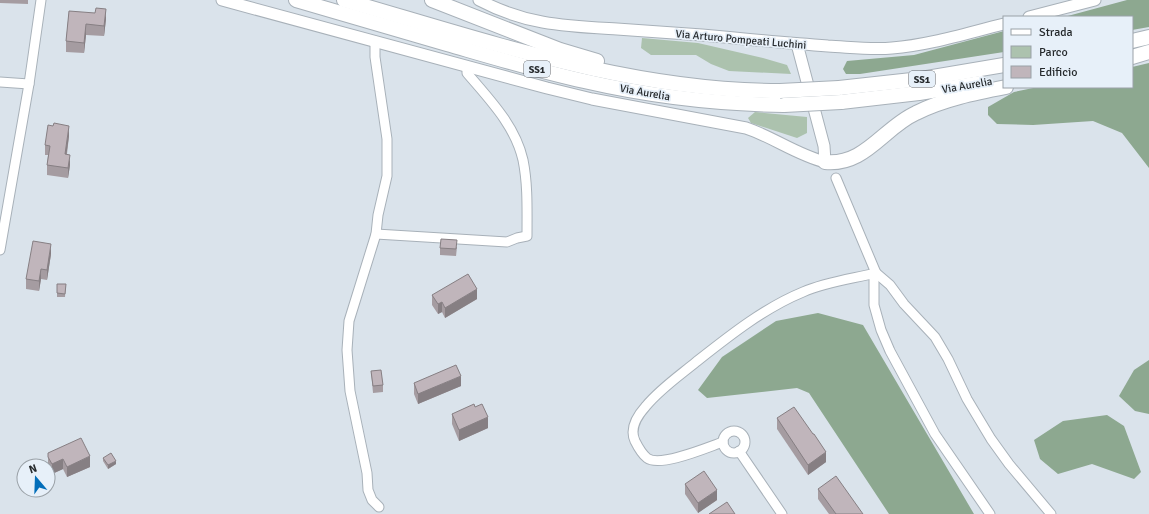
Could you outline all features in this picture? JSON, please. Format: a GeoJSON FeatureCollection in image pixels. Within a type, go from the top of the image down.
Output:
{"type":"FeatureCollection","features":[{"type":"Feature","properties":{"kind":"highway","name":"Via Aurelia"},"geometry":{"type":"LineString","coordinates":[[296,0],[495,58],[584,81],[653,95],[748,104],[784,105],[841,102],[919,94],[1003,79]]}},
{"type":"Feature","properties":{"kind":"highway","name":"Via Aurelia"},"geometry":{"type":"LineString","coordinates":[[344,0],[569,64],[628,76],[696,87],[745,90],[839,88],[921,80],[1003,65]]}},
{"type":"Feature","properties":{"kind":"highway"},"geometry":{"type":"LineString","coordinates":[[432,0],[567,52],[589,59],[661,75],[696,87]]}},
{"type":"Feature","properties":{"kind":"highway"},"geometry":{"type":"LineString","coordinates":[[1133,41],[1149,37]]}},
{"type":"Feature","properties":{"kind":"highway"},"geometry":{"type":"LineString","coordinates":[[1133,56],[1149,52]]}},
{"type":"Feature","properties":{"kind":"highway"},"geometry":{"type":"LineString","coordinates":[[825,162],[838,163],[855,157],[868,149],[902,120],[925,109],[962,96],[1003,88]]}},
{"type":"Feature","properties":{"kind":"street"},"geometry":{"type":"LineString","coordinates":[[0,250],[29,84],[41,0]]}},
{"type":"Feature","properties":{"kind":"street"},"geometry":{"type":"LineString","coordinates":[[222,0],[592,99],[746,128],[769,137],[809,157],[825,162],[824,146],[797,44]]}},
{"type":"Feature","properties":{"kind":"street","name":"Via Arturo Pompeati Luchini"},"geometry":{"type":"LineString","coordinates":[[479,0],[516,16],[558,26],[664,32],[797,44],[867,48],[892,48],[937,41],[1003,24]]}},
{"type":"Feature","properties":{"kind":"street"},"geometry":{"type":"LineString","coordinates":[[1033,16],[1095,0]]}},
{"type":"Feature","properties":{"kind":"street"},"geometry":{"type":"LineString","coordinates":[[375,41],[375,57],[385,119],[388,153],[386,185],[378,215],[376,234],[350,321],[347,350],[350,391],[367,473],[368,490],[372,500],[379,507]]}},
{"type":"Feature","properties":{"kind":"street"},"geometry":{"type":"LineString","coordinates":[[376,234],[507,242],[527,236],[527,185],[523,158],[516,139],[503,117],[467,73],[467,66]]}},
{"type":"Feature","properties":{"kind":"street"},"geometry":{"type":"LineString","coordinates":[[0,82],[29,84]]}},
{"type":"Feature","properties":{"kind":"street"},"geometry":{"type":"LineString","coordinates":[[836,178],[876,273],[890,285],[909,310],[935,337],[945,353],[967,399],[991,439],[1009,464],[1051,514]]}},
{"type":"Feature","properties":{"kind":"street"},"geometry":{"type":"LineString","coordinates":[[723,442],[660,462],[648,458],[638,446],[632,435],[632,430],[634,423],[645,407],[661,391],[707,354],[760,315],[794,296],[815,287],[876,273]]}},
{"type":"Feature","properties":{"kind":"street"},"geometry":{"type":"LineString","coordinates":[[876,273],[874,280],[874,305],[881,330],[890,351],[935,434],[990,514]]}},
{"type":"Feature","properties":{"kind":"street"},"geometry":{"type":"LineString","coordinates":[[734,431],[743,436],[744,446],[736,452],[729,451],[726,449],[723,442],[723,438],[728,432],[734,431]]}},
{"type":"Feature","properties":{"kind":"street"},"geometry":{"type":"LineString","coordinates":[[739,451],[782,514]]}},
{"type":"Feature","properties":{"kind":"green space"},"geometry":{"type":"Polygon","coordinates":[[[1127,0],[1149,0],[1149,27],[1133,30],[1133,16],[1068,16],[1127,0]]]}},
{"type":"Feature","properties":{"kind":"green space"},"geometry":{"type":"Polygon","coordinates":[[[1003,31],[1003,52],[860,74],[846,74],[843,69],[847,61],[914,55],[1003,31]]]}},
{"type":"Feature","properties":{"kind":"green space"},"geometry":{"type":"Polygon","coordinates":[[[642,38],[698,43],[763,58],[787,65],[791,74],[729,71],[711,64],[696,55],[651,55],[641,48],[642,38]]]}},
{"type":"Feature","properties":{"kind":"green space"},"geometry":{"type":"Polygon","coordinates":[[[1149,63],[1149,168],[1122,133],[1093,121],[1033,125],[997,124],[988,115],[988,107],[1014,92],[1033,88],[1133,88],[1133,67],[1149,63]]]}},
{"type":"Feature","properties":{"kind":"green space"},"geometry":{"type":"Polygon","coordinates":[[[755,112],[807,117],[807,133],[797,138],[751,123],[748,118],[755,112]]]}},
{"type":"Feature","properties":{"kind":"green space"},"geometry":{"type":"Polygon","coordinates":[[[818,313],[863,325],[974,514],[889,514],[809,393],[797,388],[707,398],[698,390],[722,357],[776,321],[818,313]]]}},
{"type":"Feature","properties":{"kind":"green space"},"geometry":{"type":"Polygon","coordinates":[[[1149,360],[1149,414],[1135,411],[1119,396],[1134,370],[1149,360]]]}},
{"type":"Feature","properties":{"kind":"green space"},"geometry":{"type":"Polygon","coordinates":[[[1107,415],[1124,426],[1141,472],[1134,479],[1092,464],[1058,474],[1040,459],[1034,440],[1063,421],[1107,415]]]}},
{"type":"Feature","properties":{"kind":"building"},"geometry":{"type":"Polygon","coordinates":[[[96,8],[106,9],[104,26],[86,24],[84,43],[66,41],[69,11],[95,13],[96,8]]]}},
{"type":"Feature","properties":{"kind":"building"},"geometry":{"type":"Polygon","coordinates":[[[54,123],[69,126],[65,154],[70,155],[68,168],[47,165],[50,146],[45,145],[48,125],[53,126],[54,123]]]}},
{"type":"Feature","properties":{"kind":"building"},"geometry":{"type":"Polygon","coordinates":[[[441,239],[457,240],[456,249],[440,248],[441,239]]]}},
{"type":"Feature","properties":{"kind":"building"},"geometry":{"type":"Polygon","coordinates":[[[33,241],[51,244],[47,270],[41,269],[39,281],[26,279],[33,241]]]}},
{"type":"Feature","properties":{"kind":"building"},"geometry":{"type":"Polygon","coordinates":[[[468,274],[477,289],[445,308],[442,302],[438,304],[432,295],[468,274]]]}},
{"type":"Feature","properties":{"kind":"building"},"geometry":{"type":"Polygon","coordinates":[[[57,284],[66,284],[65,294],[57,293],[57,284]]]}},
{"type":"Feature","properties":{"kind":"building"},"geometry":{"type":"Polygon","coordinates":[[[456,365],[461,376],[418,394],[414,383],[456,365]]]}},
{"type":"Feature","properties":{"kind":"building"},"geometry":{"type":"Polygon","coordinates":[[[381,370],[383,385],[373,386],[371,371],[381,370]]]}},
{"type":"Feature","properties":{"kind":"building"},"geometry":{"type":"Polygon","coordinates":[[[474,404],[475,407],[482,404],[488,417],[459,430],[452,414],[474,404]]]}},
{"type":"Feature","properties":{"kind":"building"},"geometry":{"type":"Polygon","coordinates":[[[794,407],[826,452],[808,465],[777,418],[794,407]]]}},
{"type":"Feature","properties":{"kind":"building"},"geometry":{"type":"Polygon","coordinates":[[[81,438],[90,456],[67,467],[63,459],[56,462],[56,458],[49,458],[48,453],[81,438]]]}},
{"type":"Feature","properties":{"kind":"building"},"geometry":{"type":"Polygon","coordinates":[[[111,453],[116,461],[108,465],[103,458],[111,453]]]}},
{"type":"Feature","properties":{"kind":"building"},"geometry":{"type":"Polygon","coordinates":[[[704,471],[717,490],[698,503],[685,484],[704,471]]]}},
{"type":"Feature","properties":{"kind":"building"},"geometry":{"type":"Polygon","coordinates":[[[836,476],[863,514],[836,514],[818,489],[836,476]]]}},
{"type":"Feature","properties":{"kind":"building"},"geometry":{"type":"Polygon","coordinates":[[[727,502],[735,514],[709,514],[727,502]]]}}]}
